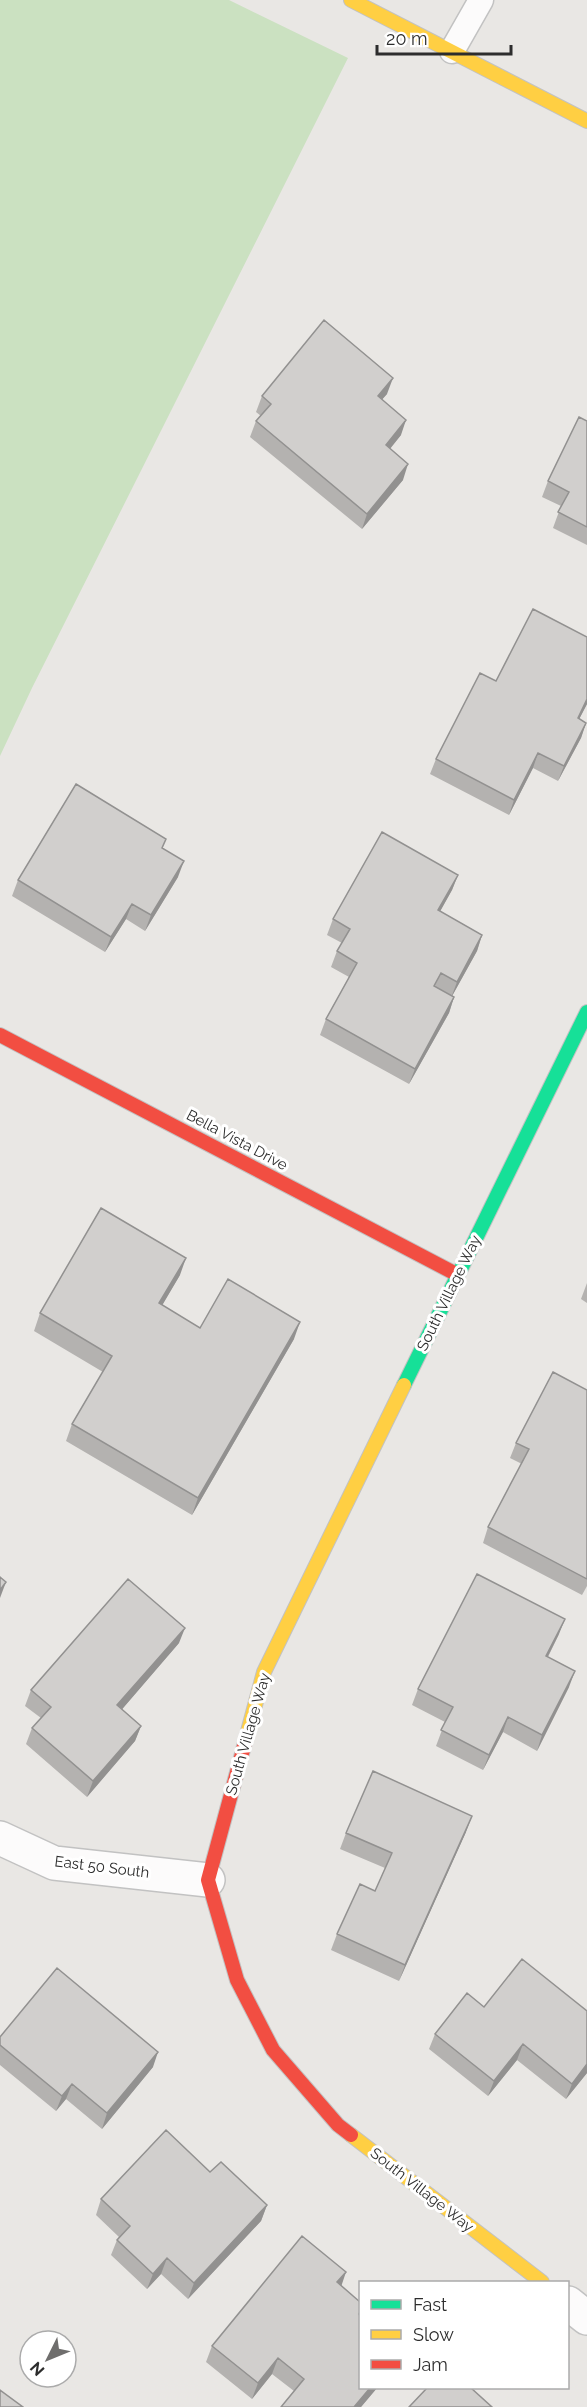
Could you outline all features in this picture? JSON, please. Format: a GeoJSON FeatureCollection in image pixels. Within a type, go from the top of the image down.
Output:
{"type":"FeatureCollection","features":[{"type":"Feature","properties":{"kind":"street"},"geometry":{"type":"LineString","coordinates":[[351,0],[587,121]]}},
{"type":"Feature","properties":{"kind":"street","name":"South Village Way"},"geometry":{"type":"LineString","coordinates":[[539,2281],[338,2125],[273,2050],[237,1980],[208,1880],[264,1672],[587,1012]]}},
{"type":"Feature","properties":{"kind":"street","name":"Bella Vista Drive"},"geometry":{"type":"LineString","coordinates":[[0,1035],[458,1275]]}},
{"type":"Feature","properties":{"kind":"street","name":"East 50 South"},"geometry":{"type":"LineString","coordinates":[[0,1838],[54,1863],[208,1880]]}},
{"type":"Feature","properties":{"kind":"street"},"geometry":{"type":"LineString","coordinates":[[569,2304],[587,2318]]}},
{"type":"Feature","properties":{"kind":"lane"},"geometry":{"type":"LineString","coordinates":[[452,51],[481,0]]}},
{"type":"Feature","properties":{"kind":"green space"},"geometry":{"type":"Polygon","coordinates":[[[0,0],[229,0],[348,58],[0,756],[0,0]]]}},
{"type":"Feature","properties":{"kind":"building"},"geometry":{"type":"Polygon","coordinates":[[[324,320],[393,378],[378,396],[406,420],[386,445],[408,464],[367,514],[256,421],[271,404],[262,396],[324,320]]]}},
{"type":"Feature","properties":{"kind":"building"},"geometry":{"type":"Polygon","coordinates":[[[579,417],[587,421],[587,527],[558,512],[569,492],[548,481],[579,417]]]}},
{"type":"Feature","properties":{"kind":"building"},"geometry":{"type":"Polygon","coordinates":[[[533,609],[587,637],[587,699],[578,718],[586,723],[564,766],[538,753],[514,800],[436,759],[480,673],[496,681],[533,609]]]}},
{"type":"Feature","properties":{"kind":"building"},"geometry":{"type":"Polygon","coordinates":[[[76,784],[166,839],[162,848],[184,861],[151,915],[132,904],[111,937],[18,880],[76,784]]]}},
{"type":"Feature","properties":{"kind":"building"},"geometry":{"type":"Polygon","coordinates":[[[382,832],[458,875],[438,910],[482,935],[457,982],[441,973],[434,986],[454,997],[415,1069],[326,1019],[357,963],[337,951],[350,929],[333,919],[382,832]]]}},
{"type":"Feature","properties":{"kind":"building"},"geometry":{"type":"Polygon","coordinates":[[[101,1208],[186,1258],[159,1303],[200,1328],[228,1279],[300,1322],[198,1498],[72,1424],[112,1356],[40,1313],[101,1208]]]}},
{"type":"Feature","properties":{"kind":"building"},"geometry":{"type":"Polygon","coordinates":[[[553,1372],[587,1390],[587,1579],[488,1527],[529,1449],[516,1443],[553,1372]]]}},
{"type":"Feature","properties":{"kind":"building"},"geometry":{"type":"Polygon","coordinates":[[[477,1574],[565,1619],[546,1656],[575,1671],[542,1735],[508,1717],[489,1755],[441,1730],[453,1707],[418,1689],[477,1574]]]}},
{"type":"Feature","properties":{"kind":"building"},"geometry":{"type":"Polygon","coordinates":[[[0,1577],[6,1582],[0,1590],[0,1577]]]}},
{"type":"Feature","properties":{"kind":"building"},"geometry":{"type":"Polygon","coordinates":[[[128,1579],[185,1628],[117,1705],[141,1726],[93,1781],[32,1728],[51,1707],[31,1690],[128,1579]]]}},
{"type":"Feature","properties":{"kind":"building"},"geometry":{"type":"Polygon","coordinates":[[[373,1771],[472,1816],[405,1965],[337,1934],[360,1884],[375,1891],[392,1853],[346,1833],[373,1771]]]}},
{"type":"Feature","properties":{"kind":"building"},"geometry":{"type":"Polygon","coordinates":[[[522,1959],[587,2011],[587,2064],[572,2084],[523,2044],[494,2081],[435,2034],[467,1993],[484,2007],[522,1959]]]}},
{"type":"Feature","properties":{"kind":"building"},"geometry":{"type":"Polygon","coordinates":[[[57,1968],[158,2052],[107,2113],[72,2084],[62,2096],[0,2045],[0,2037],[57,1968]]]}},
{"type":"Feature","properties":{"kind":"building"},"geometry":{"type":"Polygon","coordinates":[[[166,2130],[210,2172],[221,2162],[267,2205],[194,2283],[167,2258],[153,2274],[117,2240],[130,2226],[101,2199],[166,2130]]]}},
{"type":"Feature","properties":{"kind":"building"},"geometry":{"type":"Polygon","coordinates":[[[302,2236],[346,2272],[337,2282],[359,2301],[359,2389],[369,2389],[354,2407],[281,2407],[304,2379],[278,2358],[258,2383],[212,2346],[302,2236]]]}},
{"type":"Feature","properties":{"kind":"building"},"geometry":{"type":"Polygon","coordinates":[[[426,2389],[472,2389],[492,2407],[409,2407],[426,2389]]]}},
{"type":"Feature","properties":{"kind":"building"},"geometry":{"type":"Polygon","coordinates":[[[0,2390],[23,2407],[0,2407],[0,2390]]]}},
{"type":"Feature","properties":{"kind":"traffic: fast"},"geometry":{"type":"LineString","coordinates":[[404,1385],[587,1012]]}},
{"type":"Feature","properties":{"kind":"traffic: slow"},"geometry":{"type":"LineString","coordinates":[[351,0],[587,121]]}},
{"type":"Feature","properties":{"kind":"traffic: slow"},"geometry":{"type":"LineString","coordinates":[[247,1735],[264,1672],[404,1385]]}},
{"type":"Feature","properties":{"kind":"traffic: slow"},"geometry":{"type":"LineString","coordinates":[[351,2135],[541,2281]]}},
{"type":"Feature","properties":{"kind":"traffic: jam"},"geometry":{"type":"LineString","coordinates":[[0,1035],[458,1275]]}},
{"type":"Feature","properties":{"kind":"traffic: jam"},"geometry":{"type":"LineString","coordinates":[[247,1735],[208,1880],[237,1980],[273,2050],[338,2125],[351,2135]]}}]}
